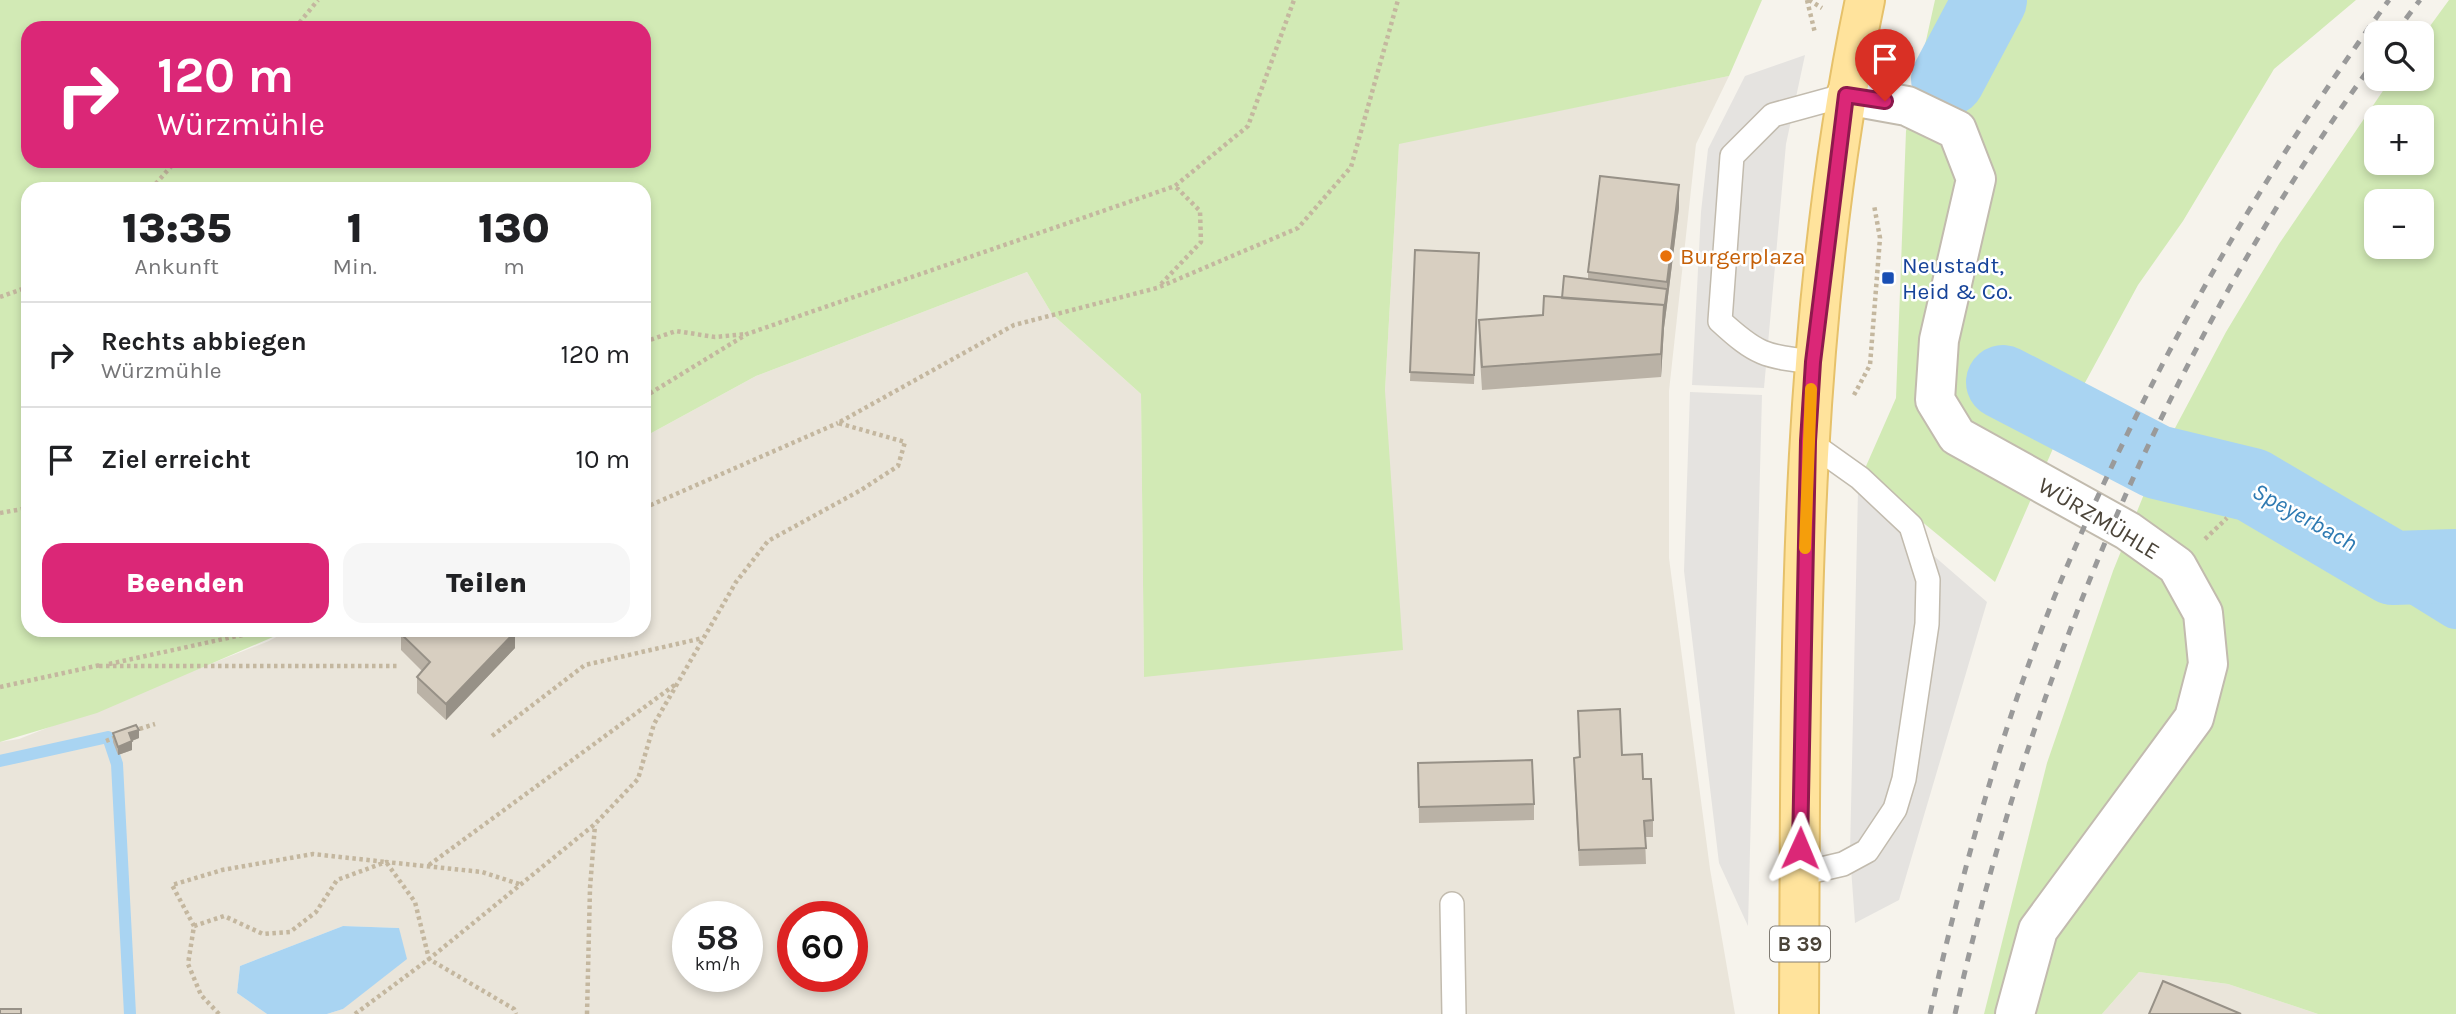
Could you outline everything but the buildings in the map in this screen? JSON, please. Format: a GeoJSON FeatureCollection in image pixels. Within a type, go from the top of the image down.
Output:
{"type":"FeatureCollection","features":[{"type":"Feature","properties":{"kind":"main road","name":"B 39"},"geometry":{"type":"LineString","coordinates":[[1799,1014],[1808,441],[1813,362],[1846,95],[1862,16]]}},
{"type":"Feature","properties":{"kind":"street","name":"WÜRZMÜHLE"},"geometry":{"type":"LineString","coordinates":[[1846,95],[1907,106],[1957,130],[1976,179],[1939,340],[1935,400],[1957,436],[2129,531],[2177,566],[2203,613],[2207,664],[2194,718],[2038,930],[2015,1014]]}},
{"type":"Feature","properties":{"kind":"lane"},"geometry":{"type":"LineString","coordinates":[[1813,362],[1769,357],[1744,343],[1720,321],[1732,156],[1773,115],[1846,95]]}},
{"type":"Feature","properties":{"kind":"lane"},"geometry":{"type":"LineString","coordinates":[[1800,874],[1843,864],[1867,851],[1895,809],[1904,779],[1927,624],[1928,580],[1911,526],[1860,478],[1808,441]]}},
{"type":"Feature","properties":{"kind":"lane"},"geometry":{"type":"LineString","coordinates":[[1452,904],[1454,1014]]}},
{"type":"Feature","properties":{"kind":"path"},"geometry":{"type":"LineString","coordinates":[[301,21],[318,0]]}},
{"type":"Feature","properties":{"kind":"path"},"geometry":{"type":"LineString","coordinates":[[651,393],[747,334],[1175,186],[1248,126],[1294,0]]}},
{"type":"Feature","properties":{"kind":"path"},"geometry":{"type":"LineString","coordinates":[[651,505],[838,422],[1014,325],[1157,288],[1298,228],[1351,167],[1398,0]]}},
{"type":"Feature","properties":{"kind":"path"},"geometry":{"type":"LineString","coordinates":[[157,182],[170,168]]}},
{"type":"Feature","properties":{"kind":"path"},"geometry":{"type":"LineString","coordinates":[[1157,288],[1201,242],[1200,211],[1175,186]]}},
{"type":"Feature","properties":{"kind":"path"},"geometry":{"type":"LineString","coordinates":[[0,297],[21,290]]}},
{"type":"Feature","properties":{"kind":"path"},"geometry":{"type":"LineString","coordinates":[[651,340],[676,331],[715,337],[747,334]]}},
{"type":"Feature","properties":{"kind":"path"},"geometry":{"type":"LineString","coordinates":[[355,1014],[429,959],[595,824],[638,779],[654,724],[736,582],[768,541],[861,490],[898,466],[905,442],[838,422]]}},
{"type":"Feature","properties":{"kind":"path"},"geometry":{"type":"LineString","coordinates":[[0,513],[21,509]]}},
{"type":"Feature","properties":{"kind":"path"},"geometry":{"type":"LineString","coordinates":[[0,687],[233,637]]}},
{"type":"Feature","properties":{"kind":"path"},"geometry":{"type":"LineString","coordinates":[[492,736],[586,665],[704,638]]}},
{"type":"Feature","properties":{"kind":"path"},"geometry":{"type":"LineString","coordinates":[[99,666],[400,666]]}},
{"type":"Feature","properties":{"kind":"path"},"geometry":{"type":"LineString","coordinates":[[429,865],[680,681]]}},
{"type":"Feature","properties":{"kind":"path"},"geometry":{"type":"LineString","coordinates":[[106,741],[155,724]]}},
{"type":"Feature","properties":{"kind":"path"},"geometry":{"type":"LineString","coordinates":[[587,1014],[590,888],[595,824]]}},
{"type":"Feature","properties":{"kind":"path"},"geometry":{"type":"LineString","coordinates":[[219,1014],[201,995],[188,964],[194,926],[172,885],[222,870],[313,854],[482,872],[520,884]]}},
{"type":"Feature","properties":{"kind":"path"},"geometry":{"type":"LineString","coordinates":[[194,926],[224,916],[263,934],[290,932],[316,912],[337,880],[386,862]]}},
{"type":"Feature","properties":{"kind":"path"},"geometry":{"type":"LineString","coordinates":[[386,862],[415,902],[429,959],[514,1009],[516,1014]]}},
{"type":"Feature","properties":{"kind":"shaded area"},"geometry":{"type":"Polygon","coordinates":[[[1805,55],[1786,144],[1764,388],[1692,385],[1701,212],[1708,149],[1745,76],[1805,55]]]}},
{"type":"Feature","properties":{"kind":"shaded area"},"geometry":{"type":"Polygon","coordinates":[[[1729,76],[1696,144],[1669,391],[1669,558],[1710,869],[1735,1014],[327,1014],[343,1009],[399,928],[343,926],[240,966],[237,993],[267,1014],[0,1014],[0,742],[19,739],[276,637],[651,637],[651,433],[756,376],[1027,272],[1052,314],[1141,394],[1144,677],[1385,391],[1399,143],[1729,76]]]}},
{"type":"Feature","properties":{"kind":"shaded area"},"geometry":{"type":"Polygon","coordinates":[[[1690,392],[1762,395],[1748,926],[1719,863],[1684,571],[1690,392]]]}},
{"type":"Feature","properties":{"kind":"shaded area"},"geometry":{"type":"Polygon","coordinates":[[[1858,490],[1987,602],[1899,900],[1855,923],[1850,854],[1858,490]]]}},
{"type":"Feature","properties":{"kind":"shaded area"},"geometry":{"type":"Polygon","coordinates":[[[2139,972],[2228,984],[2318,1014],[2102,1014],[2139,972]]]}},
{"type":"Feature","properties":{"kind":"green space"},"geometry":{"type":"Polygon","coordinates":[[[0,0],[1762,0],[1729,76],[1399,144],[1385,391],[1403,650],[1144,677],[1141,394],[1052,314],[1027,272],[756,376],[651,433],[651,182],[21,182],[21,637],[273,637],[97,713],[0,742],[0,0]]]}},
{"type":"Feature","properties":{"kind":"green space"},"geometry":{"type":"Polygon","coordinates":[[[1935,0],[2356,0],[2274,69],[2183,221],[2138,285],[2068,414],[1995,582],[1863,473],[1896,398],[1906,131],[1935,0]]]}},
{"type":"Feature","properties":{"kind":"green space"},"geometry":{"type":"Polygon","coordinates":[[[2449,0],[2456,0],[2456,1014],[2318,1014],[2228,984],[2139,972],[2102,1014],[1984,1014],[2047,763],[2113,571],[2157,462],[2226,332],[2279,244],[2364,119],[2364,175],[2434,175],[2434,105],[2373,105],[2383,91],[2434,91],[2434,21],[2449,0]]]}},
{"type":"Feature","properties":{"kind":"water"},"geometry":{"type":"Polygon","coordinates":[[[343,926],[399,928],[407,959],[343,1009],[327,1014],[267,1014],[237,993],[240,966],[343,926]]]}},
{"type":"Feature","properties":{"kind":"waterway","name":"Speyerbach"},"geometry":{"type":"LineString","coordinates":[[1948,79],[1990,0]]}},
{"type":"Feature","properties":{"kind":"waterway","name":"Speyerbach"},"geometry":{"type":"LineString","coordinates":[[2003,382],[2157,462],[2252,485],[2393,568],[2456,566]]}},
{"type":"Feature","properties":{"kind":"waterway"},"geometry":{"type":"LineString","coordinates":[[2393,568],[2456,607]]}},
{"type":"Feature","properties":{"kind":"waterway"},"geometry":{"type":"LineString","coordinates":[[0,761],[108,737],[117,764],[130,1014]]}},
{"type":"Feature","properties":{"kind":"railway"},"geometry":{"type":"LineString","coordinates":[[1930,1014],[1973,840],[2008,725],[2048,612],[2104,483],[2175,340],[2255,200],[2342,66],[2389,0]]}},
{"type":"Feature","properties":{"kind":"railway"},"geometry":{"type":"LineString","coordinates":[[2404,21],[2420,0]]}},
{"type":"Feature","properties":{"kind":"railway"},"geometry":{"type":"LineString","coordinates":[[1955,1014],[1987,887],[2024,761],[2067,637],[2117,515],[2172,396],[2234,280],[2302,168],[2364,77]]}},
{"type":"Feature","properties":{"kind":"slow traffic"},"geometry":{"type":"LineString","coordinates":[[1805,548],[1811,389]]}},
{"type":"Feature","properties":{"kind":"place","name":"Burgerplaza"},"geometry":{"type":"Point","coordinates":[1666,256]}},
{"type":"Feature","properties":{"kind":"place","name":"Neustadt, Heid & Co."},"geometry":{"type":"Point","coordinates":[1888,278]}},
{"type":"Feature","properties":{"kind":"route"},"geometry":{"type":"LineString","coordinates":[[1800,848],[1802,646],[1813,362],[1846,95],[1885,101]]}}]}
